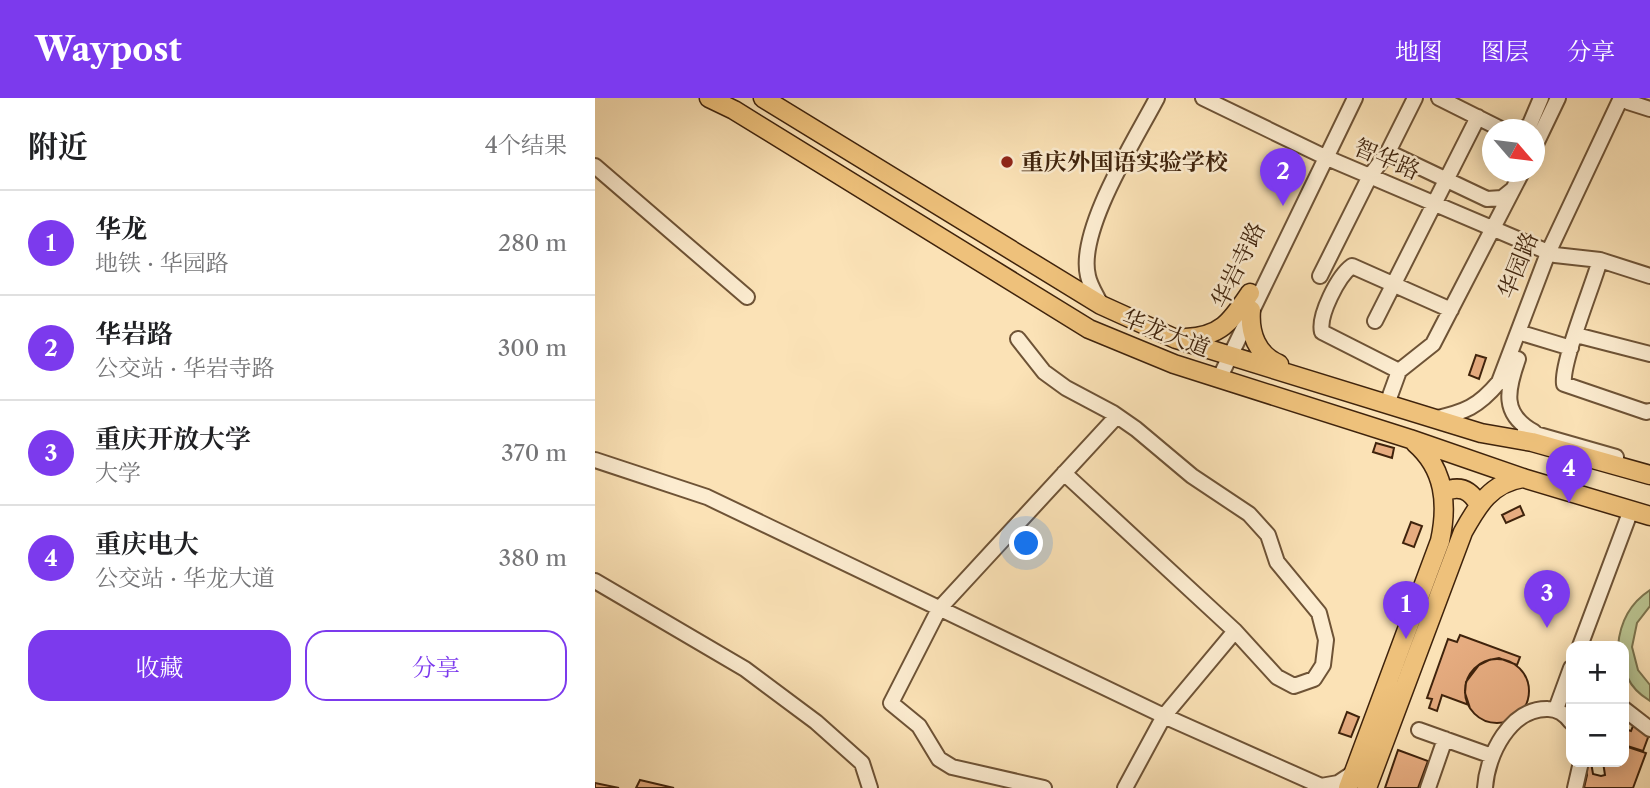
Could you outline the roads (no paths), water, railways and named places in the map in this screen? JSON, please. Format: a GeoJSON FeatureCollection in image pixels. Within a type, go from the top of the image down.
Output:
{"type":"FeatureCollection","features":[{"type":"Feature","properties":{"kind":"main road","name":"华龙大道"},"geometry":{"type":"LineString","coordinates":[[709,98],[1089,329],[1152,356],[1214,377],[1523,478],[1650,516]]}},
{"type":"Feature","properties":{"kind":"main road","name":"华龙大道"},"geometry":{"type":"LineString","coordinates":[[763,98],[1101,305],[1175,339],[1482,433],[1532,442],[1650,473]]}},
{"type":"Feature","properties":{"kind":"main road"},"geometry":{"type":"LineString","coordinates":[[1175,339],[1216,332],[1251,301]]}},
{"type":"Feature","properties":{"kind":"main road"},"geometry":{"type":"LineString","coordinates":[[1251,301],[1251,329],[1266,357],[1324,385]]}},
{"type":"Feature","properties":{"kind":"main road"},"geometry":{"type":"LineString","coordinates":[[1350,781],[1440,541],[1444,523],[1443,492],[1433,463],[1410,439]]}},
{"type":"Feature","properties":{"kind":"main road"},"geometry":{"type":"LineString","coordinates":[[1367,788],[1457,546],[1479,505],[1499,485],[1523,478]]}},
{"type":"Feature","properties":{"kind":"main road"},"geometry":{"type":"LineString","coordinates":[[1443,492],[1461,488],[1469,491],[1479,505]]}},
{"type":"Feature","properties":{"kind":"street"},"geometry":{"type":"LineString","coordinates":[[1101,305],[1088,276],[1087,248],[1097,214],[1157,98]]}},
{"type":"Feature","properties":{"kind":"street","name":"智华路"},"geometry":{"type":"LineString","coordinates":[[1203,98],[1321,155],[1551,254],[1600,260],[1650,276]]}},
{"type":"Feature","properties":{"kind":"street","name":"华岩寺路"},"geometry":{"type":"LineString","coordinates":[[1214,377],[1321,155],[1345,98]]}},
{"type":"Feature","properties":{"kind":"street","name":"华岩寺路"},"geometry":{"type":"LineString","coordinates":[[1321,155],[1355,98]]}},
{"type":"Feature","properties":{"kind":"street"},"geometry":{"type":"LineString","coordinates":[[1320,276],[1370,176],[1388,152],[1415,98]]}},
{"type":"Feature","properties":{"kind":"street"},"geometry":{"type":"LineString","coordinates":[[1439,98],[1467,104],[1482,119]]}},
{"type":"Feature","properties":{"kind":"street"},"geometry":{"type":"LineString","coordinates":[[1532,119],[1541,98]]}},
{"type":"Feature","properties":{"kind":"street"},"geometry":{"type":"LineString","coordinates":[[1545,125],[1558,98]]}},
{"type":"Feature","properties":{"kind":"street"},"geometry":{"type":"LineString","coordinates":[[1626,99],[1650,108]]}},
{"type":"Feature","properties":{"kind":"street","name":"华园路"},"geometry":{"type":"LineString","coordinates":[[1534,432],[1521,425],[1510,405],[1511,381],[1523,333],[1551,254],[1626,99]]}},
{"type":"Feature","properties":{"kind":"street"},"geometry":{"type":"LineString","coordinates":[[1375,321],[1478,117]]}},
{"type":"Feature","properties":{"kind":"street"},"geometry":{"type":"LineString","coordinates":[[1388,152],[1486,200],[1502,198],[1513,189]]}},
{"type":"Feature","properties":{"kind":"street"},"geometry":{"type":"LineString","coordinates":[[595,166],[747,297]]}},
{"type":"Feature","properties":{"kind":"street"},"geometry":{"type":"LineString","coordinates":[[1387,404],[1399,371],[1433,344],[1517,182]]}},
{"type":"Feature","properties":{"kind":"street"},"geometry":{"type":"LineString","coordinates":[[1600,260],[1573,342],[1563,377],[1564,384],[1646,412],[1650,411]]}},
{"type":"Feature","properties":{"kind":"street"},"geometry":{"type":"LineString","coordinates":[[1399,371],[1322,332],[1319,323],[1343,272],[1352,266],[1451,310]]}},
{"type":"Feature","properties":{"kind":"street"},"geometry":{"type":"LineString","coordinates":[[1523,333],[1650,354]]}},
{"type":"Feature","properties":{"kind":"street","name":"华园路"},"geometry":{"type":"LineString","coordinates":[[1434,419],[1467,411],[1486,397],[1499,382],[1523,333]]}},
{"type":"Feature","properties":{"kind":"street"},"geometry":{"type":"LineString","coordinates":[[1018,339],[1044,372],[1136,429],[1192,476],[1249,514],[1268,535],[1277,562],[1319,614],[1327,640],[1323,665],[1314,679],[1294,687],[1277,677],[1235,631],[1064,473]]}},
{"type":"Feature","properties":{"kind":"street"},"geometry":{"type":"LineString","coordinates":[[1044,788],[952,767],[939,759],[919,726],[891,703],[939,609],[1117,416]]}},
{"type":"Feature","properties":{"kind":"street","name":"华龙大道"},"geometry":{"type":"LineString","coordinates":[[1482,433],[1519,430],[1534,432],[1631,462],[1650,473]]}},
{"type":"Feature","properties":{"kind":"street"},"geometry":{"type":"LineString","coordinates":[[595,460],[707,497],[1164,716],[1322,787],[1350,781]]}},
{"type":"Feature","properties":{"kind":"street"},"geometry":{"type":"LineString","coordinates":[[1582,641],[1631,510]]}},
{"type":"Feature","properties":{"kind":"street"},"geometry":{"type":"LineString","coordinates":[[595,581],[745,668],[816,722],[863,763],[870,788]]}},
{"type":"Feature","properties":{"kind":"street"},"geometry":{"type":"LineString","coordinates":[[1125,788],[1164,716],[1235,631]]}},
{"type":"Feature","properties":{"kind":"street"},"geometry":{"type":"LineString","coordinates":[[1556,709],[1566,682]]}},
{"type":"Feature","properties":{"kind":"street"},"geometry":{"type":"LineString","coordinates":[[1485,788],[1492,756],[1506,732],[1517,720],[1542,709],[1556,709],[1566,718]]}},
{"type":"Feature","properties":{"kind":"street"},"geometry":{"type":"LineString","coordinates":[[1629,713],[1650,729]]}},
{"type":"Feature","properties":{"kind":"street"},"geometry":{"type":"LineString","coordinates":[[1419,730],[1492,756]]}},
{"type":"Feature","properties":{"kind":"street"},"geometry":{"type":"LineString","coordinates":[[1428,788],[1445,739]]}},
{"type":"Feature","properties":{"kind":"street"},"geometry":{"type":"LineString","coordinates":[[1576,788],[1580,767]]}},
{"type":"Feature","properties":{"kind":"place","name":"重庆外国语实验学校"},"geometry":{"type":"Point","coordinates":[1007,162]}},
{"type":"Feature","properties":{"kind":"place","name":"华岩路"},"geometry":{"type":"Point","coordinates":[1283,206]}},
{"type":"Feature","properties":{"kind":"place","name":"重庆电大"},"geometry":{"type":"Point","coordinates":[1569,503]}},
{"type":"Feature","properties":{"kind":"place","name":"重庆开放大学"},"geometry":{"type":"Point","coordinates":[1547,628]}},
{"type":"Feature","properties":{"kind":"place","name":"华龙"},"geometry":{"type":"Point","coordinates":[1406,639]}}]}
